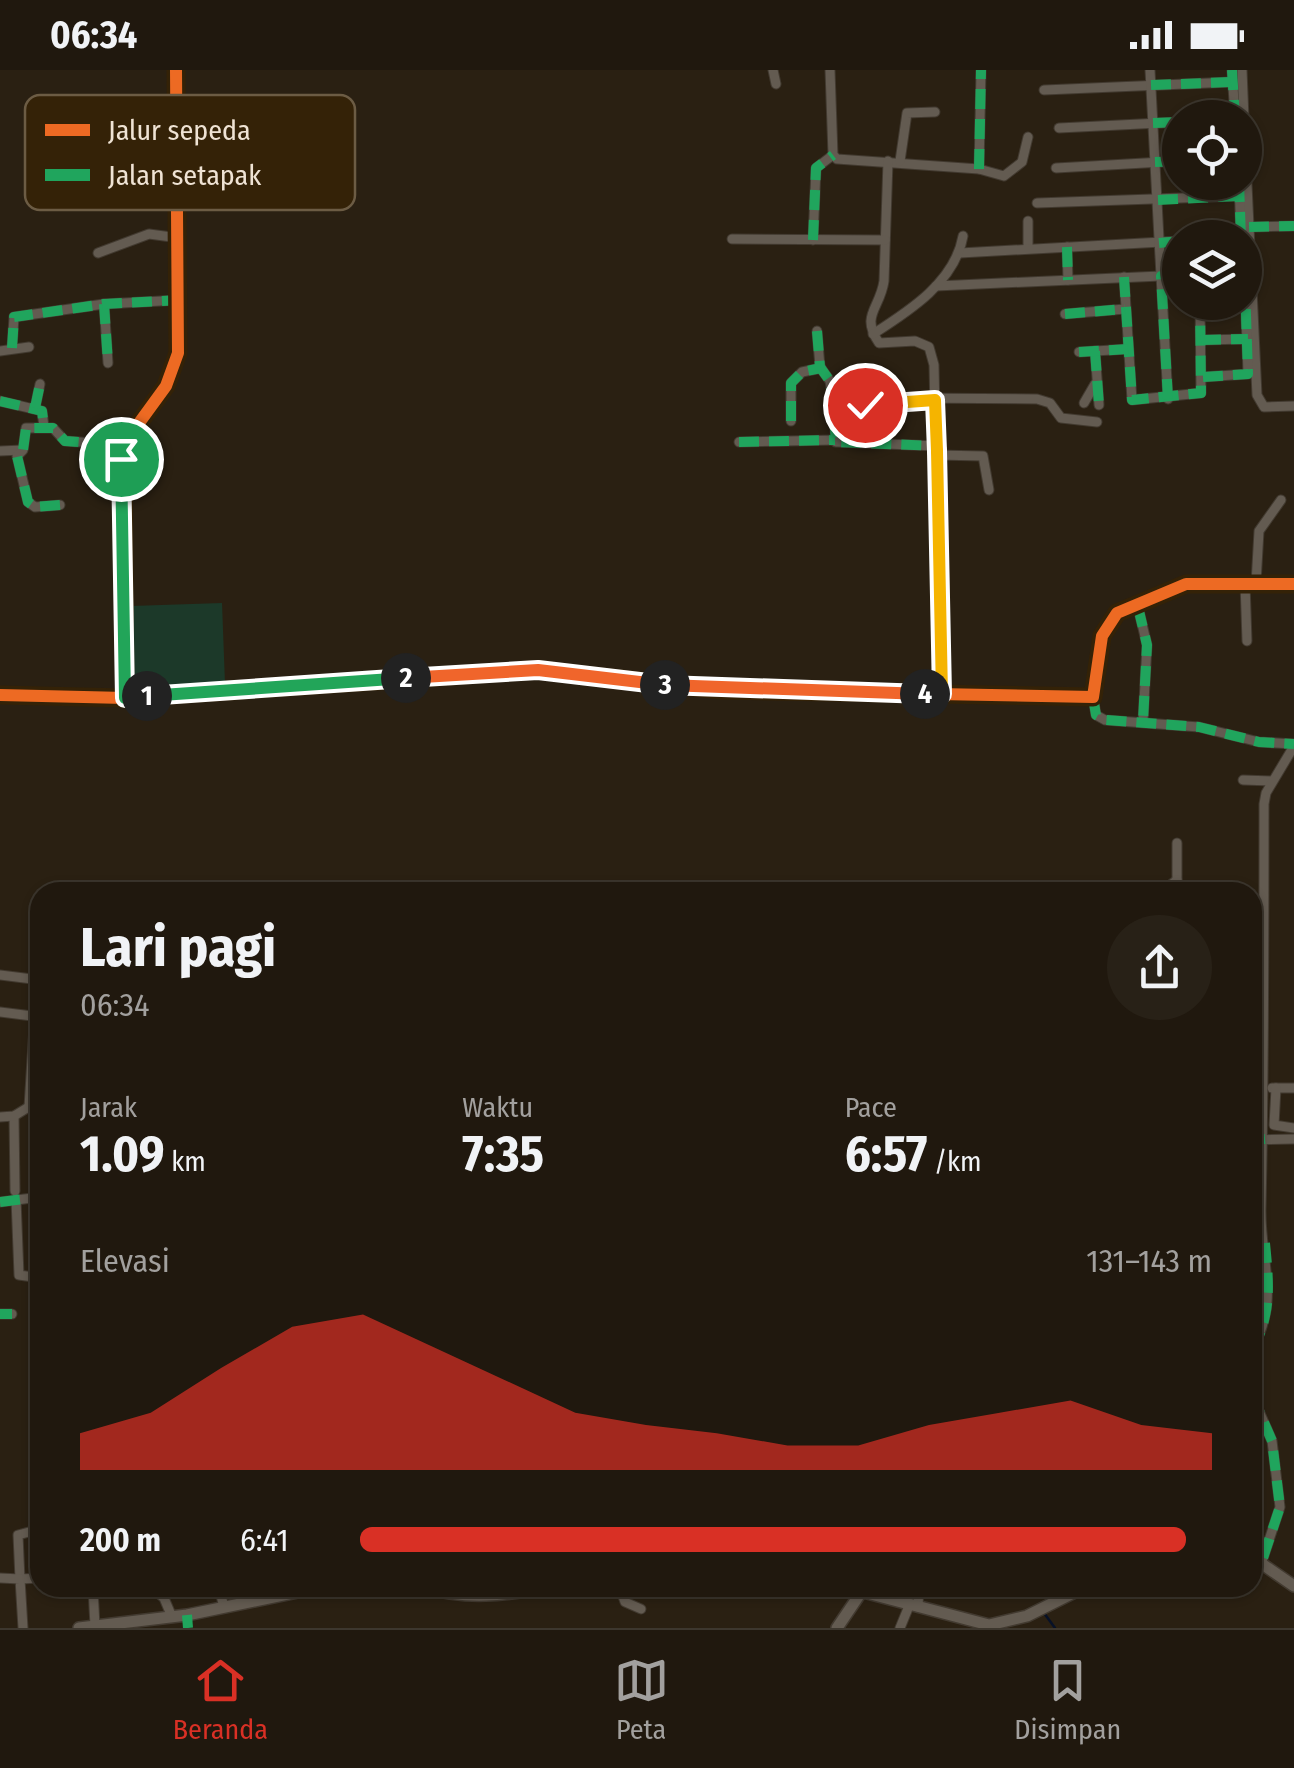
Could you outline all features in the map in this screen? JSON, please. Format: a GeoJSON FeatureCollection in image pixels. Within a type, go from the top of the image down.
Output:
{"type":"FeatureCollection","features":[{"type":"Feature","properties":{"kind":"street"},"geometry":{"type":"LineString","coordinates":[[176,70],[177,95]]}},
{"type":"Feature","properties":{"kind":"street"},"geometry":{"type":"LineString","coordinates":[[773,70],[776,84]]}},
{"type":"Feature","properties":{"kind":"street"},"geometry":{"type":"LineString","coordinates":[[830,70],[833,155]]}},
{"type":"Feature","properties":{"kind":"street"},"geometry":{"type":"LineString","coordinates":[[980,169],[981,70]]}},
{"type":"Feature","properties":{"kind":"street"},"geometry":{"type":"LineString","coordinates":[[1150,70],[1168,399]]}},
{"type":"Feature","properties":{"kind":"street"},"geometry":{"type":"LineString","coordinates":[[1232,70],[1234,100]]}},
{"type":"Feature","properties":{"kind":"street"},"geometry":{"type":"LineString","coordinates":[[1242,70],[1243,100]]}},
{"type":"Feature","properties":{"kind":"street"},"geometry":{"type":"LineString","coordinates":[[1044,90],[1232,82]]}},
{"type":"Feature","properties":{"kind":"street"},"geometry":{"type":"LineString","coordinates":[[900,161],[907,113],[935,112]]}},
{"type":"Feature","properties":{"kind":"street"},"geometry":{"type":"LineString","coordinates":[[1059,128],[1162,123]]}},
{"type":"Feature","properties":{"kind":"street"},"geometry":{"type":"LineString","coordinates":[[833,155],[844,160],[980,169],[1004,176],[1022,162],[1028,136]]}},
{"type":"Feature","properties":{"kind":"street"},"geometry":{"type":"LineString","coordinates":[[813,240],[816,168],[833,155]]}},
{"type":"Feature","properties":{"kind":"street"},"geometry":{"type":"LineString","coordinates":[[888,160],[882,293],[868,317],[879,343],[915,341],[928,347],[935,400],[942,694]]}},
{"type":"Feature","properties":{"kind":"street"},"geometry":{"type":"LineString","coordinates":[[1056,168],[1162,162]]}},
{"type":"Feature","properties":{"kind":"street"},"geometry":{"type":"LineString","coordinates":[[1037,202],[1162,200]]}},
{"type":"Feature","properties":{"kind":"street"},"geometry":{"type":"LineString","coordinates":[[125,698],[123,444],[172,374],[178,353],[179,210]]}},
{"type":"Feature","properties":{"kind":"street"},"geometry":{"type":"LineString","coordinates":[[1028,221],[1028,246]]}},
{"type":"Feature","properties":{"kind":"street"},"geometry":{"type":"LineString","coordinates":[[1262,227],[1294,226]]}},
{"type":"Feature","properties":{"kind":"street"},"geometry":{"type":"LineString","coordinates":[[98,252],[149,234],[179,238]]}},
{"type":"Feature","properties":{"kind":"street"},"geometry":{"type":"LineString","coordinates":[[873,334],[936,286],[960,253],[963,236]]}},
{"type":"Feature","properties":{"kind":"street"},"geometry":{"type":"LineString","coordinates":[[732,239],[885,240]]}},
{"type":"Feature","properties":{"kind":"street"},"geometry":{"type":"LineString","coordinates":[[960,253],[1028,246],[1162,243]]}},
{"type":"Feature","properties":{"kind":"street"},"geometry":{"type":"LineString","coordinates":[[1067,247],[1068,280]]}},
{"type":"Feature","properties":{"kind":"street"},"geometry":{"type":"LineString","coordinates":[[936,286],[1161,276]]}},
{"type":"Feature","properties":{"kind":"street"},"geometry":{"type":"LineString","coordinates":[[1124,277],[1131,398],[1168,399],[1201,393],[1200,320]]}},
{"type":"Feature","properties":{"kind":"street"},"geometry":{"type":"LineString","coordinates":[[12,348],[14,317],[104,304],[180,300]]}},
{"type":"Feature","properties":{"kind":"street"},"geometry":{"type":"LineString","coordinates":[[104,304],[108,363]]}},
{"type":"Feature","properties":{"kind":"street"},"geometry":{"type":"LineString","coordinates":[[1064,314],[1125,309]]}},
{"type":"Feature","properties":{"kind":"street"},"geometry":{"type":"LineString","coordinates":[[1203,377],[1248,375],[1247,320]]}},
{"type":"Feature","properties":{"kind":"street"},"geometry":{"type":"LineString","coordinates":[[1253,320],[1256,395],[1264,407],[1294,406]]}},
{"type":"Feature","properties":{"kind":"street"},"geometry":{"type":"LineString","coordinates":[[817,331],[821,368],[830,381],[835,440]]}},
{"type":"Feature","properties":{"kind":"street"},"geometry":{"type":"LineString","coordinates":[[1201,340],[1248,340]]}},
{"type":"Feature","properties":{"kind":"street"},"geometry":{"type":"LineString","coordinates":[[0,352],[29,348]]}},
{"type":"Feature","properties":{"kind":"street"},"geometry":{"type":"LineString","coordinates":[[1079,352],[1128,349]]}},
{"type":"Feature","properties":{"kind":"street"},"geometry":{"type":"LineString","coordinates":[[1095,351],[1099,404]]}},
{"type":"Feature","properties":{"kind":"street"},"geometry":{"type":"LineString","coordinates":[[792,421],[792,383],[802,372],[821,368]]}},
{"type":"Feature","properties":{"kind":"street"},"geometry":{"type":"LineString","coordinates":[[1084,403],[1097,382]]}},
{"type":"Feature","properties":{"kind":"street"},"geometry":{"type":"LineString","coordinates":[[36,408],[40,384]]}},
{"type":"Feature","properties":{"kind":"street"},"geometry":{"type":"LineString","coordinates":[[833,402],[878,406],[908,398],[1043,400],[1061,418],[1097,422]]}},
{"type":"Feature","properties":{"kind":"street"},"geometry":{"type":"LineString","coordinates":[[0,402],[36,408],[45,414],[44,427]]}},
{"type":"Feature","properties":{"kind":"street"},"geometry":{"type":"LineString","coordinates":[[60,505],[31,506],[17,456],[23,450],[26,428],[53,428],[65,441],[123,444]]}},
{"type":"Feature","properties":{"kind":"street"},"geometry":{"type":"LineString","coordinates":[[739,442],[835,440],[983,456],[989,490]]}},
{"type":"Feature","properties":{"kind":"street"},"geometry":{"type":"LineString","coordinates":[[0,450],[23,450]]}},
{"type":"Feature","properties":{"kind":"street"},"geometry":{"type":"LineString","coordinates":[[1247,642],[1250,583],[1259,532],[1281,500]]}},
{"type":"Feature","properties":{"kind":"street"},"geometry":{"type":"LineString","coordinates":[[1260,882],[1264,804],[1272,780],[1294,745],[1099,718],[1093,696],[1100,642],[1110,619],[1186,584],[1294,584]]}},
{"type":"Feature","properties":{"kind":"street"},"geometry":{"type":"LineString","coordinates":[[1138,607],[1146,644],[1143,722]]}},
{"type":"Feature","properties":{"kind":"street"},"geometry":{"type":"LineString","coordinates":[[0,695],[125,698],[538,670],[721,690],[1093,696]]}},
{"type":"Feature","properties":{"kind":"street"},"geometry":{"type":"LineString","coordinates":[[1242,780],[1272,780]]}},
{"type":"Feature","properties":{"kind":"street"},"geometry":{"type":"LineString","coordinates":[[1174,882],[1177,843]]}},
{"type":"Feature","properties":{"kind":"street"},"geometry":{"type":"LineString","coordinates":[[0,975],[30,978]]}},
{"type":"Feature","properties":{"kind":"street"},"geometry":{"type":"LineString","coordinates":[[0,1012],[30,1015]]}},
{"type":"Feature","properties":{"kind":"street"},"geometry":{"type":"LineString","coordinates":[[1262,1050],[1262,1168]]}},
{"type":"Feature","properties":{"kind":"street"},"geometry":{"type":"LineString","coordinates":[[1264,1087],[1294,1088]]}},
{"type":"Feature","properties":{"kind":"street"},"geometry":{"type":"LineString","coordinates":[[1276,1088],[1274,1125],[1294,1128]]}},
{"type":"Feature","properties":{"kind":"street"},"geometry":{"type":"LineString","coordinates":[[0,1117],[14,1116],[29,1108],[30,1095]]}},
{"type":"Feature","properties":{"kind":"street"},"geometry":{"type":"LineString","coordinates":[[14,1116],[19,1275],[30,1277]]}},
{"type":"Feature","properties":{"kind":"street"},"geometry":{"type":"LineString","coordinates":[[1262,1139],[1294,1139]]}},
{"type":"Feature","properties":{"kind":"street"},"geometry":{"type":"LineString","coordinates":[[0,1202],[15,1195],[30,1196]]}},
{"type":"Feature","properties":{"kind":"street"},"geometry":{"type":"LineString","coordinates":[[1262,1261],[1270,1300],[1262,1322]]}},
{"type":"Feature","properties":{"kind":"street"},"geometry":{"type":"LineString","coordinates":[[0,1314],[12,1314]]}},
{"type":"Feature","properties":{"kind":"street"},"geometry":{"type":"LineString","coordinates":[[1262,1418],[1272,1441],[1280,1508],[1262,1548]]}},
{"type":"Feature","properties":{"kind":"street"},"geometry":{"type":"LineString","coordinates":[[23,1628],[18,1535],[30,1532]]}},
{"type":"Feature","properties":{"kind":"street"},"geometry":{"type":"LineString","coordinates":[[1262,1563],[1294,1586]]}},
{"type":"Feature","properties":{"kind":"street"},"geometry":{"type":"LineString","coordinates":[[0,1578],[30,1578]]}},
{"type":"Feature","properties":{"kind":"street"},"geometry":{"type":"LineString","coordinates":[[94,1597],[95,1626]]}},
{"type":"Feature","properties":{"kind":"street"},"geometry":{"type":"LineString","coordinates":[[163,1597],[172,1617]]}},
{"type":"Feature","properties":{"kind":"street"},"geometry":{"type":"LineString","coordinates":[[222,1597],[224,1606]]}},
{"type":"Feature","properties":{"kind":"street"},"geometry":{"type":"LineString","coordinates":[[79,1628],[172,1617],[187,1622],[224,1606],[270,1597]]}},
{"type":"Feature","properties":{"kind":"street"},"geometry":{"type":"LineString","coordinates":[[623,1597],[624,1602],[641,1609]]}},
{"type":"Feature","properties":{"kind":"street"},"geometry":{"type":"LineString","coordinates":[[836,1628],[864,1597]]}},
{"type":"Feature","properties":{"kind":"street"},"geometry":{"type":"LineString","coordinates":[[884,1597],[999,1625],[1063,1597]]}},
{"type":"Feature","properties":{"kind":"street"},"geometry":{"type":"LineString","coordinates":[[900,1628],[917,1597]]}},
{"type":"Feature","properties":{"kind":"green space"},"geometry":{"type":"Polygon","coordinates":[[[222,603],[225,684],[142,688],[131,678],[131,606],[222,603]]]}},
{"type":"Feature","properties":{"kind":"waterway"},"geometry":{"type":"LineString","coordinates":[[1044,1613],[1055,1628]]}},
{"type":"Feature","properties":{"kind":"marked path"},"geometry":{"type":"LineString","coordinates":[[979,169],[981,70]]}},
{"type":"Feature","properties":{"kind":"marked path"},"geometry":{"type":"LineString","coordinates":[[1232,70],[1234,100]]}},
{"type":"Feature","properties":{"kind":"marked path"},"geometry":{"type":"LineString","coordinates":[[1151,85],[1232,82]]}},
{"type":"Feature","properties":{"kind":"marked path"},"geometry":{"type":"LineString","coordinates":[[1153,123],[1162,123]]}},
{"type":"Feature","properties":{"kind":"marked path"},"geometry":{"type":"LineString","coordinates":[[813,240],[816,168],[833,155]]}},
{"type":"Feature","properties":{"kind":"marked path"},"geometry":{"type":"LineString","coordinates":[[1155,162],[1162,162]]}},
{"type":"Feature","properties":{"kind":"marked path"},"geometry":{"type":"LineString","coordinates":[[1158,200],[1162,200]]}},
{"type":"Feature","properties":{"kind":"marked path"},"geometry":{"type":"LineString","coordinates":[[1240,200],[1240,220]]}},
{"type":"Feature","properties":{"kind":"marked path"},"geometry":{"type":"LineString","coordinates":[[1262,227],[1294,226]]}},
{"type":"Feature","properties":{"kind":"marked path"},"geometry":{"type":"LineString","coordinates":[[1067,247],[1068,280]]}},
{"type":"Feature","properties":{"kind":"marked path"},"geometry":{"type":"LineString","coordinates":[[1162,276],[1162,294]]}},
{"type":"Feature","properties":{"kind":"marked path"},"geometry":{"type":"LineString","coordinates":[[1124,277],[1132,400],[1201,393],[1200,320]]}},
{"type":"Feature","properties":{"kind":"marked path"},"geometry":{"type":"LineString","coordinates":[[12,348],[14,317],[104,304],[180,300]]}},
{"type":"Feature","properties":{"kind":"marked path"},"geometry":{"type":"LineString","coordinates":[[104,304],[108,363]]}},
{"type":"Feature","properties":{"kind":"marked path"},"geometry":{"type":"LineString","coordinates":[[1065,314],[1125,309]]}},
{"type":"Feature","properties":{"kind":"marked path"},"geometry":{"type":"LineString","coordinates":[[1164,320],[1168,399]]}},
{"type":"Feature","properties":{"kind":"marked path"},"geometry":{"type":"LineString","coordinates":[[1203,377],[1248,374],[1246,320]]}},
{"type":"Feature","properties":{"kind":"marked path"},"geometry":{"type":"LineString","coordinates":[[817,331],[820,367],[830,381],[836,442],[937,446]]}},
{"type":"Feature","properties":{"kind":"marked path"},"geometry":{"type":"LineString","coordinates":[[1201,340],[1248,339]]}},
{"type":"Feature","properties":{"kind":"marked path"},"geometry":{"type":"LineString","coordinates":[[1079,352],[1128,349]]}},
{"type":"Feature","properties":{"kind":"marked path"},"geometry":{"type":"LineString","coordinates":[[1095,351],[1099,405]]}},
{"type":"Feature","properties":{"kind":"marked path"},"geometry":{"type":"LineString","coordinates":[[791,421],[791,383],[802,372],[821,368]]}},
{"type":"Feature","properties":{"kind":"marked path"},"geometry":{"type":"LineString","coordinates":[[35,408],[40,384]]}},
{"type":"Feature","properties":{"kind":"marked path"},"geometry":{"type":"LineString","coordinates":[[833,402],[878,406],[908,398],[935,400]]}},
{"type":"Feature","properties":{"kind":"marked path"},"geometry":{"type":"LineString","coordinates":[[0,401],[42,411],[44,427]]}},
{"type":"Feature","properties":{"kind":"marked path"},"geometry":{"type":"LineString","coordinates":[[60,505],[35,507],[28,502],[17,456],[23,450],[26,428],[53,428],[65,441],[123,445]]}},
{"type":"Feature","properties":{"kind":"marked path"},"geometry":{"type":"LineString","coordinates":[[739,442],[835,440]]}},
{"type":"Feature","properties":{"kind":"marked path"},"geometry":{"type":"LineString","coordinates":[[1138,607],[1147,645],[1143,721]]}},
{"type":"Feature","properties":{"kind":"marked path"},"geometry":{"type":"LineString","coordinates":[[1093,697],[1096,715],[1105,720],[1199,727],[1259,742],[1294,744]]}},
{"type":"Feature","properties":{"kind":"marked path"},"geometry":{"type":"LineString","coordinates":[[0,1202],[30,1198]]}},
{"type":"Feature","properties":{"kind":"marked path"},"geometry":{"type":"LineString","coordinates":[[1262,1327],[1268,1285],[1265,1243]]}},
{"type":"Feature","properties":{"kind":"marked path"},"geometry":{"type":"LineString","coordinates":[[0,1314],[12,1314]]}},
{"type":"Feature","properties":{"kind":"marked path"},"geometry":{"type":"LineString","coordinates":[[1262,1418],[1272,1441],[1280,1507],[1262,1561]]}},
{"type":"Feature","properties":{"kind":"marked path"},"geometry":{"type":"LineString","coordinates":[[187,1615],[188,1628]]}},
{"type":"Feature","properties":{"kind":"cycle path"},"geometry":{"type":"LineString","coordinates":[[176,70],[176,95]]}},
{"type":"Feature","properties":{"kind":"cycle path"},"geometry":{"type":"LineString","coordinates":[[125,698],[123,445],[166,386],[178,353],[177,210]]}},
{"type":"Feature","properties":{"kind":"cycle path"},"geometry":{"type":"LineString","coordinates":[[0,695],[125,698],[538,670],[721,690],[1093,697],[1102,636],[1117,613],[1186,584],[1294,584]]}},
{"type":"Feature","properties":{"kind":"route"},"geometry":{"type":"LineString","coordinates":[[121,459],[125,698],[510,670],[562,671],[721,690],[942,694],[935,400],[908,398],[878,406],[865,405]]}}]}
